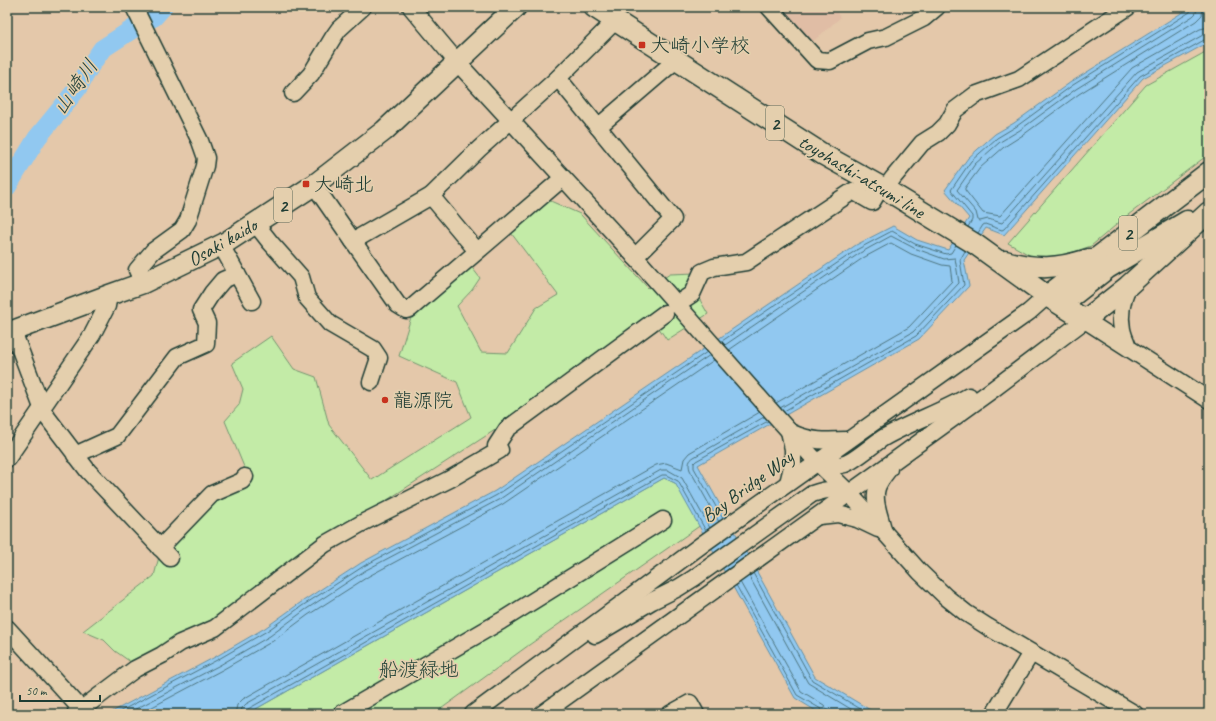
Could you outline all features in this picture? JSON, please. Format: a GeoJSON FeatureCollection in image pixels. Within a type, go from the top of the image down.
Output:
{"type":"FeatureCollection","features":[{"type":"Feature","properties":{"kind":"main road","name":"Osaki kaido"},"geometry":{"type":"LineString","coordinates":[[10,332],[143,283],[221,245],[314,185],[384,131],[516,7]]}},
{"type":"Feature","properties":{"kind":"main road","name":"toyohashi-atsumi line"},"geometry":{"type":"LineString","coordinates":[[594,7],[824,155],[883,188],[966,239],[1047,296],[1085,320]]}},
{"type":"Feature","properties":{"kind":"main road","name":"2"},"geometry":{"type":"LineString","coordinates":[[1047,296],[1097,256],[1209,172]]}},
{"type":"Feature","properties":{"kind":"main road"},"geometry":{"type":"LineString","coordinates":[[1047,296],[1075,294],[1108,268],[1209,208]]}},
{"type":"Feature","properties":{"kind":"main road","name":"2"},"geometry":{"type":"LineString","coordinates":[[1085,320],[1128,286],[1209,212]]}},
{"type":"Feature","properties":{"kind":"main road"},"geometry":{"type":"LineString","coordinates":[[995,259],[1026,266],[1056,267],[1074,264],[1097,256]]}},
{"type":"Feature","properties":{"kind":"street"},"geometry":{"type":"LineString","coordinates":[[292,93],[311,74],[339,29],[363,7]]}},
{"type":"Feature","properties":{"kind":"street"},"geometry":{"type":"LineString","coordinates":[[411,7],[457,62],[635,257],[784,426],[817,462],[850,493],[920,572],[946,597],[966,613],[1135,714]]}},
{"type":"Feature","properties":{"kind":"street"},"geometry":{"type":"LineString","coordinates":[[769,7],[817,60],[830,60],[868,41],[886,37],[924,18],[936,7]]}},
{"type":"Feature","properties":{"kind":"street"},"geometry":{"type":"LineString","coordinates":[[684,300],[692,294],[702,272],[714,267],[746,262],[852,191],[872,202],[922,144],[938,133],[947,124],[955,110],[975,95],[1019,79],[1128,7]]}},
{"type":"Feature","properties":{"kind":"street"},"geometry":{"type":"LineString","coordinates":[[139,18],[200,141],[206,158],[206,166],[188,220],[182,230],[153,251],[137,270],[143,283]]}},
{"type":"Feature","properties":{"kind":"street"},"geometry":{"type":"LineString","coordinates":[[353,241],[431,196],[479,149],[558,78],[616,20]]}},
{"type":"Feature","properties":{"kind":"street"},"geometry":{"type":"LineString","coordinates":[[598,127],[676,60]]}},
{"type":"Feature","properties":{"kind":"street"},"geometry":{"type":"LineString","coordinates":[[558,78],[673,219],[635,257]]}},
{"type":"Feature","properties":{"kind":"street"},"geometry":{"type":"LineString","coordinates":[[314,185],[398,305],[406,310],[410,309],[563,178]]}},
{"type":"Feature","properties":{"kind":"street"},"geometry":{"type":"LineString","coordinates":[[431,196],[477,251]]}},
{"type":"Feature","properties":{"kind":"street"},"geometry":{"type":"LineString","coordinates":[[255,223],[301,278],[307,298],[330,324],[373,349],[380,358],[371,382]]}},
{"type":"Feature","properties":{"kind":"street"},"geometry":{"type":"LineString","coordinates":[[221,245],[252,302]]}},
{"type":"Feature","properties":{"kind":"street"},"geometry":{"type":"LineString","coordinates":[[76,455],[117,436],[177,357],[206,344],[207,323],[201,310],[212,292],[223,280],[237,274]]}},
{"type":"Feature","properties":{"kind":"street"},"geometry":{"type":"LineString","coordinates":[[1128,286],[1122,300],[1121,314],[1122,329],[1128,347]]}},
{"type":"Feature","properties":{"kind":"street"},"geometry":{"type":"LineString","coordinates":[[7,459],[92,334],[108,306],[109,295]]}},
{"type":"Feature","properties":{"kind":"street","name":"Bay Bridge Way"},"geometry":{"type":"LineString","coordinates":[[473,714],[704,543],[1022,316],[1047,296]]}},
{"type":"Feature","properties":{"kind":"street"},"geometry":{"type":"LineString","coordinates":[[7,628],[78,712],[135,669],[162,655],[180,643],[215,628],[325,544],[370,519],[450,479],[500,450],[496,446],[507,429],[665,313]]}},
{"type":"Feature","properties":{"kind":"street"},"geometry":{"type":"LineString","coordinates":[[542,714],[895,461],[1085,320],[1209,400]]}},
{"type":"Feature","properties":{"kind":"street"},"geometry":{"type":"LineString","coordinates":[[10,332],[44,413],[88,471],[165,553],[212,494],[242,481],[245,478]]}},
{"type":"Feature","properties":{"kind":"street"},"geometry":{"type":"LineString","coordinates":[[817,462],[834,466],[846,463],[897,430],[952,406],[979,390],[1008,378]]}},
{"type":"Feature","properties":{"kind":"street"},"geometry":{"type":"LineString","coordinates":[[784,426],[801,437],[820,441],[848,440]]}},
{"type":"Feature","properties":{"kind":"street"},"geometry":{"type":"LineString","coordinates":[[784,426],[793,449],[793,463],[788,483]]}},
{"type":"Feature","properties":{"kind":"street"},"geometry":{"type":"LineString","coordinates":[[884,532],[876,503],[877,486],[895,461]]}},
{"type":"Feature","properties":{"kind":"street"},"geometry":{"type":"LineString","coordinates":[[550,657],[600,632],[652,601],[678,588],[812,494],[821,490],[832,489],[850,493]]}},
{"type":"Feature","properties":{"kind":"street"},"geometry":{"type":"LineString","coordinates":[[819,516],[838,514],[857,519],[884,532]]}},
{"type":"Feature","properties":{"kind":"street"},"geometry":{"type":"LineString","coordinates":[[341,714],[501,621],[663,520]]}},
{"type":"Feature","properties":{"kind":"street"},"geometry":{"type":"LineString","coordinates":[[994,714],[1031,653]]}},
{"type":"Feature","properties":{"kind":"street"},"geometry":{"type":"LineString","coordinates":[[670,714],[690,703],[696,714]]}},
{"type":"Feature","properties":{"kind":"shaded area"},"geometry":{"type":"Polygon","coordinates":[[[777,7],[843,7],[837,12],[840,18],[810,44],[777,7]]]}},
{"type":"Feature","properties":{"kind":"green space"},"geometry":{"type":"Polygon","coordinates":[[[1209,50],[1209,154],[1128,215],[1091,246],[1065,255],[1045,257],[1031,256],[1008,243],[1146,85],[1209,50]]]}},
{"type":"Feature","properties":{"kind":"green space"},"geometry":{"type":"Polygon","coordinates":[[[546,199],[580,214],[648,288],[670,274],[696,273],[689,291],[700,300],[708,314],[667,340],[650,315],[580,371],[495,430],[324,541],[214,624],[135,665],[115,651],[104,640],[83,631],[154,576],[160,553],[210,499],[249,479],[225,421],[239,405],[243,389],[232,363],[271,336],[294,369],[316,377],[329,425],[372,480],[471,417],[457,382],[399,356],[412,314],[470,265],[480,278],[472,290],[457,306],[481,352],[508,353],[536,308],[558,295],[508,229],[546,199]]]}},
{"type":"Feature","properties":{"kind":"green space","name":"船渡緑地"},"geometry":{"type":"Polygon","coordinates":[[[664,478],[675,483],[708,520],[529,645],[434,714],[247,714],[664,478]]]}},
{"type":"Feature","properties":{"kind":"water"},"geometry":{"type":"Polygon","coordinates":[[[1191,7],[1209,7],[1209,42],[1143,78],[1004,235],[986,228],[964,260],[969,286],[919,339],[698,465],[815,677],[877,714],[821,714],[795,698],[675,483],[664,478],[247,714],[108,714],[215,657],[265,628],[361,563],[495,491],[856,245],[893,226],[917,240],[948,250],[969,218],[945,190],[968,158],[995,134],[1014,123],[1071,82],[1191,7]]]}},
{"type":"Feature","properties":{"kind":"waterway","name":"山崎川"},"geometry":{"type":"LineString","coordinates":[[7,187],[37,138],[77,89],[102,49],[154,17],[163,7]]}},
{"type":"Feature","properties":{"kind":"place","name":"大崎小学校"},"geometry":{"type":"Point","coordinates":[642,45]}},
{"type":"Feature","properties":{"kind":"place","name":"大崎北"},"geometry":{"type":"Point","coordinates":[306,184]}},
{"type":"Feature","properties":{"kind":"place","name":"龍源院"},"geometry":{"type":"Point","coordinates":[385,400]}}]}
